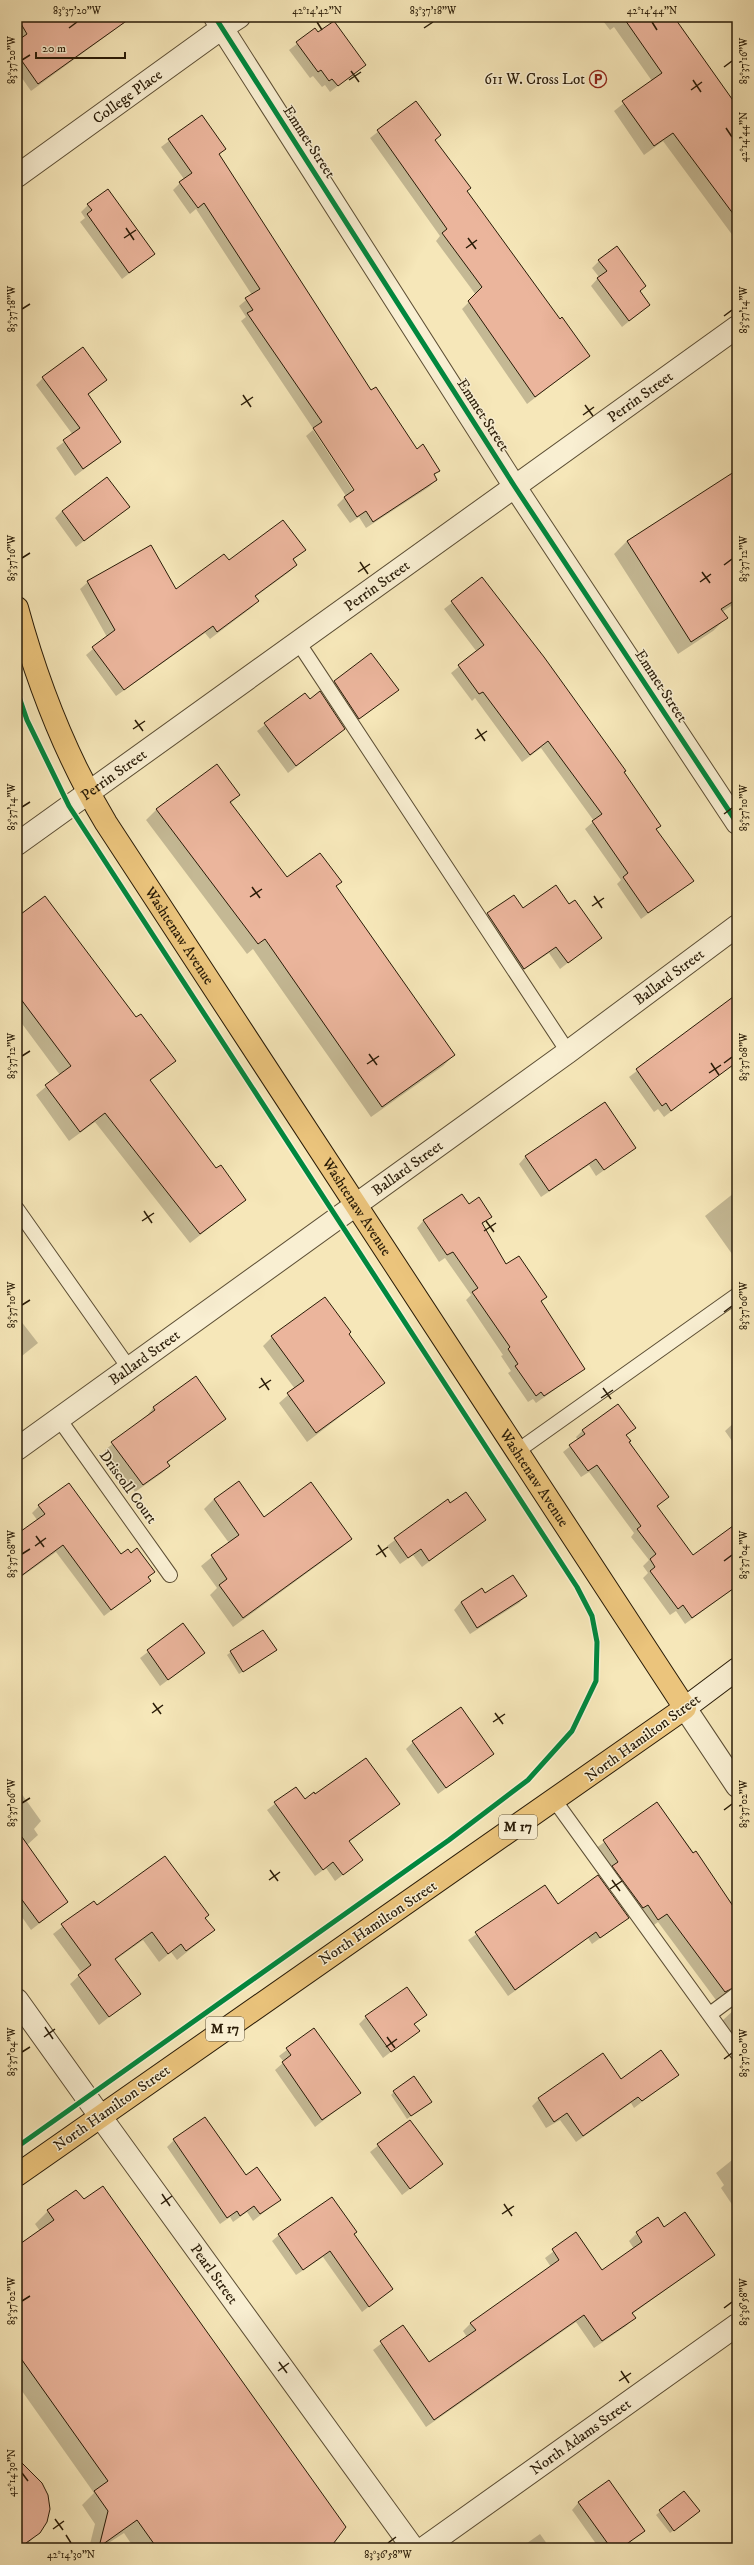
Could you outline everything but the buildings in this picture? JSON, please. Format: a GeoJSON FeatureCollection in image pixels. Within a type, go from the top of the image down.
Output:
{"type":"FeatureCollection","features":[{"type":"Feature","properties":{"kind":"main road","name":"Washtenaw Avenue"},"geometry":{"type":"LineString","coordinates":[[17,608],[43,691],[70,760],[87,793],[356,1204],[516,1452],[685,1708]]}},
{"type":"Feature","properties":{"kind":"main road","name":"North Hamilton Street"},"geometry":{"type":"LineString","coordinates":[[17,2175],[555,1801],[685,1708]]}},
{"type":"Feature","properties":{"kind":"street","name":"College Place"},"geometry":{"type":"LineString","coordinates":[[17,176],[225,21]]}},
{"type":"Feature","properties":{"kind":"street","name":"Emmet Street"},"geometry":{"type":"LineString","coordinates":[[225,21],[515,487],[737,823]]}},
{"type":"Feature","properties":{"kind":"street","name":"Perrin Street"},"geometry":{"type":"LineString","coordinates":[[17,844],[737,327]]}},
{"type":"Feature","properties":{"kind":"street","name":"Ballard Street"},"geometry":{"type":"LineString","coordinates":[[17,1449],[568,1052],[737,926]]}},
{"type":"Feature","properties":{"kind":"street","name":"North Hamilton Street"},"geometry":{"type":"LineString","coordinates":[[685,1708],[737,1669]]}},
{"type":"Feature","properties":{"kind":"street","name":"Washtenaw Avenue"},"geometry":{"type":"LineString","coordinates":[[685,1708],[737,1786]]}},
{"type":"Feature","properties":{"kind":"street","name":"Pearl Street"},"geometry":{"type":"LineString","coordinates":[[17,2000],[413,2548]]}},
{"type":"Feature","properties":{"kind":"street","name":"North Adams Street"},"geometry":{"type":"LineString","coordinates":[[424,2548],[737,2324]]}},
{"type":"Feature","properties":{"kind":"lane"},"geometry":{"type":"LineString","coordinates":[[298,642],[568,1052]]}},
{"type":"Feature","properties":{"kind":"lane"},"geometry":{"type":"LineString","coordinates":[[17,1209],[129,1368]]}},
{"type":"Feature","properties":{"kind":"lane"},"geometry":{"type":"LineString","coordinates":[[516,1452],[737,1295]]}},
{"type":"Feature","properties":{"kind":"lane","name":"Driscoll Court"},"geometry":{"type":"LineString","coordinates":[[59,1419],[170,1575]]}},
{"type":"Feature","properties":{"kind":"lane"},"geometry":{"type":"LineString","coordinates":[[555,1801],[737,2053]]}},
{"type":"Feature","properties":{"kind":"lane"},"geometry":{"type":"LineString","coordinates":[[710,2014],[737,1994]]}},
{"type":"Feature","properties":{"kind":"cycle path"},"geometry":{"type":"LineString","coordinates":[[215,17],[515,487],[737,823]]}},
{"type":"Feature","properties":{"kind":"cycle path"},"geometry":{"type":"LineString","coordinates":[[17,691],[27,720],[69,806],[577,1587],[592,1616],[597,1642],[596,1681],[572,1731],[528,1780],[449,1840],[17,2147]]}},
{"type":"Feature","properties":{"kind":"place","name":"611 W. Cross Lot"},"geometry":{"type":"Point","coordinates":[598,79]}}]}
